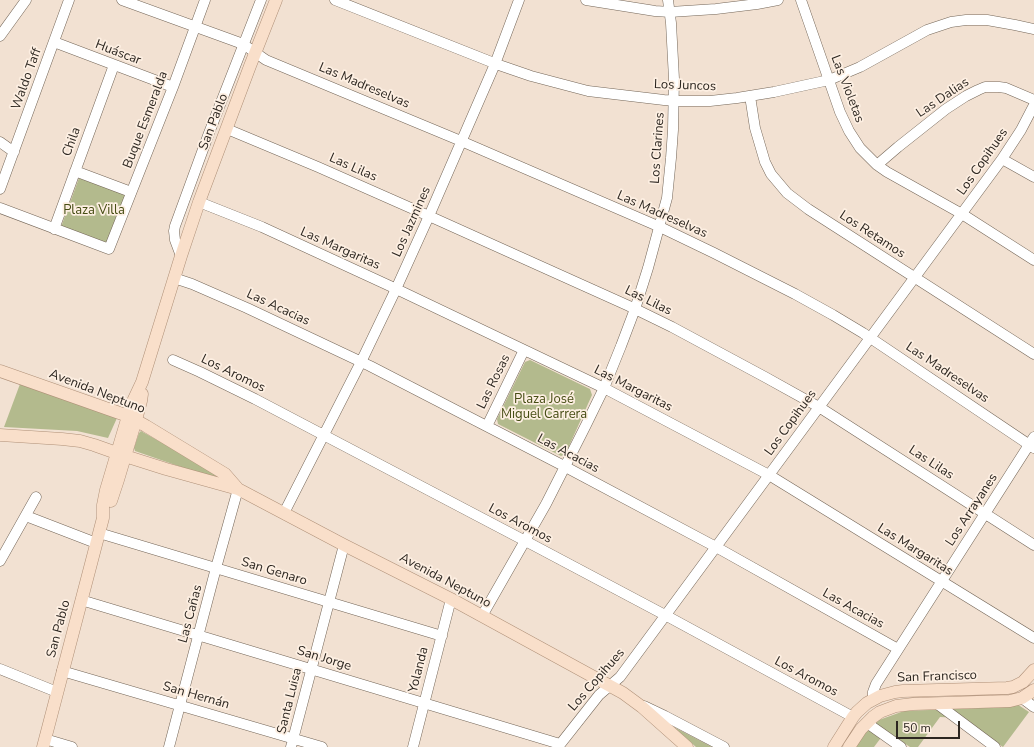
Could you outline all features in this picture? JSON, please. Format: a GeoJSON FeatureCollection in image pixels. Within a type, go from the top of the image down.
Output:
{"type":"FeatureCollection","features":[{"type":"Feature","properties":{"kind":"main road","name":"San Pablo"},"geometry":{"type":"LineString","coordinates":[[44,743],[103,518],[103,505],[106,490],[121,455],[132,418],[141,401],[142,382],[199,202],[276,0]]}},
{"type":"Feature","properties":{"kind":"main road","name":"Avenida Neptuno"},"geometry":{"type":"LineString","coordinates":[[0,371],[132,418],[225,474],[238,489]]}},
{"type":"Feature","properties":{"kind":"main road","name":"Avenida Neptuno"},"geometry":{"type":"LineString","coordinates":[[0,435],[71,440],[88,443],[166,469],[238,489],[451,599],[623,693],[636,702],[687,747]]}},
{"type":"Feature","properties":{"kind":"main road","name":"San Francisco"},"geometry":{"type":"LineString","coordinates":[[834,747],[853,717],[862,707],[873,699],[887,694],[903,691],[1013,687],[1023,682],[1034,670]]}},
{"type":"Feature","properties":{"kind":"main road","name":"San Francisco"},"geometry":{"type":"LineString","coordinates":[[849,747],[867,723],[880,712],[896,706],[909,704],[1010,701],[1022,698],[1034,690]]}},
{"type":"Feature","properties":{"kind":"street"},"geometry":{"type":"LineString","coordinates":[[0,36],[26,0]]}},
{"type":"Feature","properties":{"kind":"street","name":"Waldo Taff"},"geometry":{"type":"LineString","coordinates":[[0,189],[69,0]]}},
{"type":"Feature","properties":{"kind":"street","name":"Las Madreselvas"},"geometry":{"type":"LineString","coordinates":[[122,0],[243,44],[266,60],[462,141],[660,227],[714,253],[833,315],[1032,443]]}},
{"type":"Feature","properties":{"kind":"street","name":"Buque Esmeralda"},"geometry":{"type":"LineString","coordinates":[[54,228],[109,249],[173,87],[205,0]]}},
{"type":"Feature","properties":{"kind":"street","name":"San Pablo"},"geometry":{"type":"LineString","coordinates":[[181,256],[175,240],[175,226],[209,133],[261,0]]}},
{"type":"Feature","properties":{"kind":"street","name":"Los Juncos"},"geometry":{"type":"LineString","coordinates":[[335,0],[495,64],[531,76],[601,93],[674,101],[710,101],[750,96],[829,80],[860,67],[927,30],[951,22],[987,20],[1034,29]]}},
{"type":"Feature","properties":{"kind":"street","name":"Los Jazmines"},"geometry":{"type":"LineString","coordinates":[[284,513],[361,362],[429,216],[495,64],[519,0]]}},
{"type":"Feature","properties":{"kind":"street"},"geometry":{"type":"LineString","coordinates":[[586,0],[670,12],[716,9],[778,0]]}},
{"type":"Feature","properties":{"kind":"street","name":"Los Clarines"},"geometry":{"type":"LineString","coordinates":[[482,616],[526,541],[566,467],[604,388],[635,309],[648,268],[667,198],[671,158],[674,101],[673,56],[668,0]]}},
{"type":"Feature","properties":{"kind":"street","name":"Las Violetas"},"geometry":{"type":"LineString","coordinates":[[801,0],[840,112],[849,131],[860,148],[877,165],[887,172],[962,214],[1034,260]]}},
{"type":"Feature","properties":{"kind":"street","name":"Huáscar"},"geometry":{"type":"LineString","coordinates":[[54,42],[173,87]]}},
{"type":"Feature","properties":{"kind":"street","name":"Chila"},"geometry":{"type":"LineString","coordinates":[[54,228],[114,65]]}},
{"type":"Feature","properties":{"kind":"street","name":"Las Dalias"},"geometry":{"type":"LineString","coordinates":[[877,165],[946,109],[978,90],[999,87],[1034,100]]}},
{"type":"Feature","properties":{"kind":"street","name":"Los Retamos"},"geometry":{"type":"LineString","coordinates":[[750,96],[755,128],[763,158],[780,186],[808,209],[1034,354]]}},
{"type":"Feature","properties":{"kind":"street","name":"Los Copihues"},"geometry":{"type":"LineString","coordinates":[[559,746],[599,694],[620,677],[1002,159],[1021,130],[1034,105]]}},
{"type":"Feature","properties":{"kind":"street","name":"Las Lilas"},"geometry":{"type":"LineString","coordinates":[[227,129],[318,167],[635,309],[739,362],[819,407],[1034,545]]}},
{"type":"Feature","properties":{"kind":"street"},"geometry":{"type":"LineString","coordinates":[[0,142],[14,152]]}},
{"type":"Feature","properties":{"kind":"street"},"geometry":{"type":"LineString","coordinates":[[1002,159],[1034,177]]}},
{"type":"Feature","properties":{"kind":"street"},"geometry":{"type":"LineString","coordinates":[[75,171],[131,192]]}},
{"type":"Feature","properties":{"kind":"street","name":"Las Margaritas"},"geometry":{"type":"LineString","coordinates":[[199,202],[256,225],[396,288],[604,388],[769,475],[1034,638]]}},
{"type":"Feature","properties":{"kind":"street"},"geometry":{"type":"LineString","coordinates":[[0,208],[54,228]]}},
{"type":"Feature","properties":{"kind":"street","name":"Las Acacias"},"geometry":{"type":"LineString","coordinates":[[174,278],[192,284],[247,308],[361,362],[487,426],[716,547],[898,649]]}},
{"type":"Feature","properties":{"kind":"street","name":"Las Rosas"},"geometry":{"type":"LineString","coordinates":[[487,426],[524,350]]}},
{"type":"Feature","properties":{"kind":"street","name":"Los Aromos"},"geometry":{"type":"LineString","coordinates":[[173,360],[255,399],[526,541],[853,717]]}},
{"type":"Feature","properties":{"kind":"street","name":"Los Arrayanes"},"geometry":{"type":"LineString","coordinates":[[873,699],[873,692],[876,684],[1032,443]]}},
{"type":"Feature","properties":{"kind":"street","name":"Las Cañas"},"geometry":{"type":"LineString","coordinates":[[169,747],[238,489]]}},
{"type":"Feature","properties":{"kind":"street"},"geometry":{"type":"LineString","coordinates":[[0,561],[36,497]]}},
{"type":"Feature","properties":{"kind":"street"},"geometry":{"type":"LineString","coordinates":[[26,516],[98,538]]}},
{"type":"Feature","properties":{"kind":"street","name":"San Genaro"},"geometry":{"type":"LineString","coordinates":[[98,538],[216,568],[442,636]]}},
{"type":"Feature","properties":{"kind":"street","name":"Santa Luisa"},"geometry":{"type":"LineString","coordinates":[[292,743],[344,544]]}},
{"type":"Feature","properties":{"kind":"street","name":"Yolanda"},"geometry":{"type":"LineString","coordinates":[[413,747],[451,599]]}},
{"type":"Feature","properties":{"kind":"street","name":"San Jorge"},"geometry":{"type":"LineString","coordinates":[[81,600],[424,703],[559,746]]}},
{"type":"Feature","properties":{"kind":"street"},"geometry":{"type":"LineString","coordinates":[[0,669],[57,692]]}},
{"type":"Feature","properties":{"kind":"street","name":"San Hernán"},"geometry":{"type":"LineString","coordinates":[[62,671],[180,705],[292,743],[322,747]]}},
{"type":"Feature","properties":{"kind":"street"},"geometry":{"type":"LineString","coordinates":[[1022,698],[1034,707]]}},
{"type":"Feature","properties":{"kind":"street","name":"Avenida Neptuno"},"geometry":{"type":"LineString","coordinates":[[636,702],[724,747]]}},
{"type":"Feature","properties":{"kind":"street"},"geometry":{"type":"LineString","coordinates":[[936,703],[995,747]]}},
{"type":"Feature","properties":{"kind":"street"},"geometry":{"type":"LineString","coordinates":[[867,723],[901,747]]}},
{"type":"Feature","properties":{"kind":"street"},"geometry":{"type":"LineString","coordinates":[[44,743],[72,747]]}},
{"type":"Feature","properties":{"kind":"green space","name":"Plaza Villa"},"geometry":{"type":"Polygon","coordinates":[[[79,178],[127,195],[107,244],[61,227],[79,178]]]}},
{"type":"Feature","properties":{"kind":"green space","name":"Plaza José Miguel Carrera"},"geometry":{"type":"Polygon","coordinates":[[[530,360],[590,389],[592,395],[565,455],[561,456],[498,424],[497,419],[525,362],[530,360]]]}},
{"type":"Feature","properties":{"kind":"green space"},"geometry":{"type":"Polygon","coordinates":[[[20,384],[117,418],[108,438],[77,431],[4,427],[20,384]]]}},
{"type":"Feature","properties":{"kind":"green space"},"geometry":{"type":"Polygon","coordinates":[[[141,431],[234,483],[233,485],[135,451],[134,448],[141,431]]]}},
{"type":"Feature","properties":{"kind":"green space"},"geometry":{"type":"Polygon","coordinates":[[[1017,704],[1029,712],[1003,747],[961,718],[940,717],[918,747],[910,747],[886,731],[874,747],[856,747],[865,732],[879,720],[904,711],[1004,707],[1017,704]]]}},
{"type":"Feature","properties":{"kind":"green space"},"geometry":{"type":"Polygon","coordinates":[[[672,726],[712,747],[696,747],[672,726]]]}}]}
